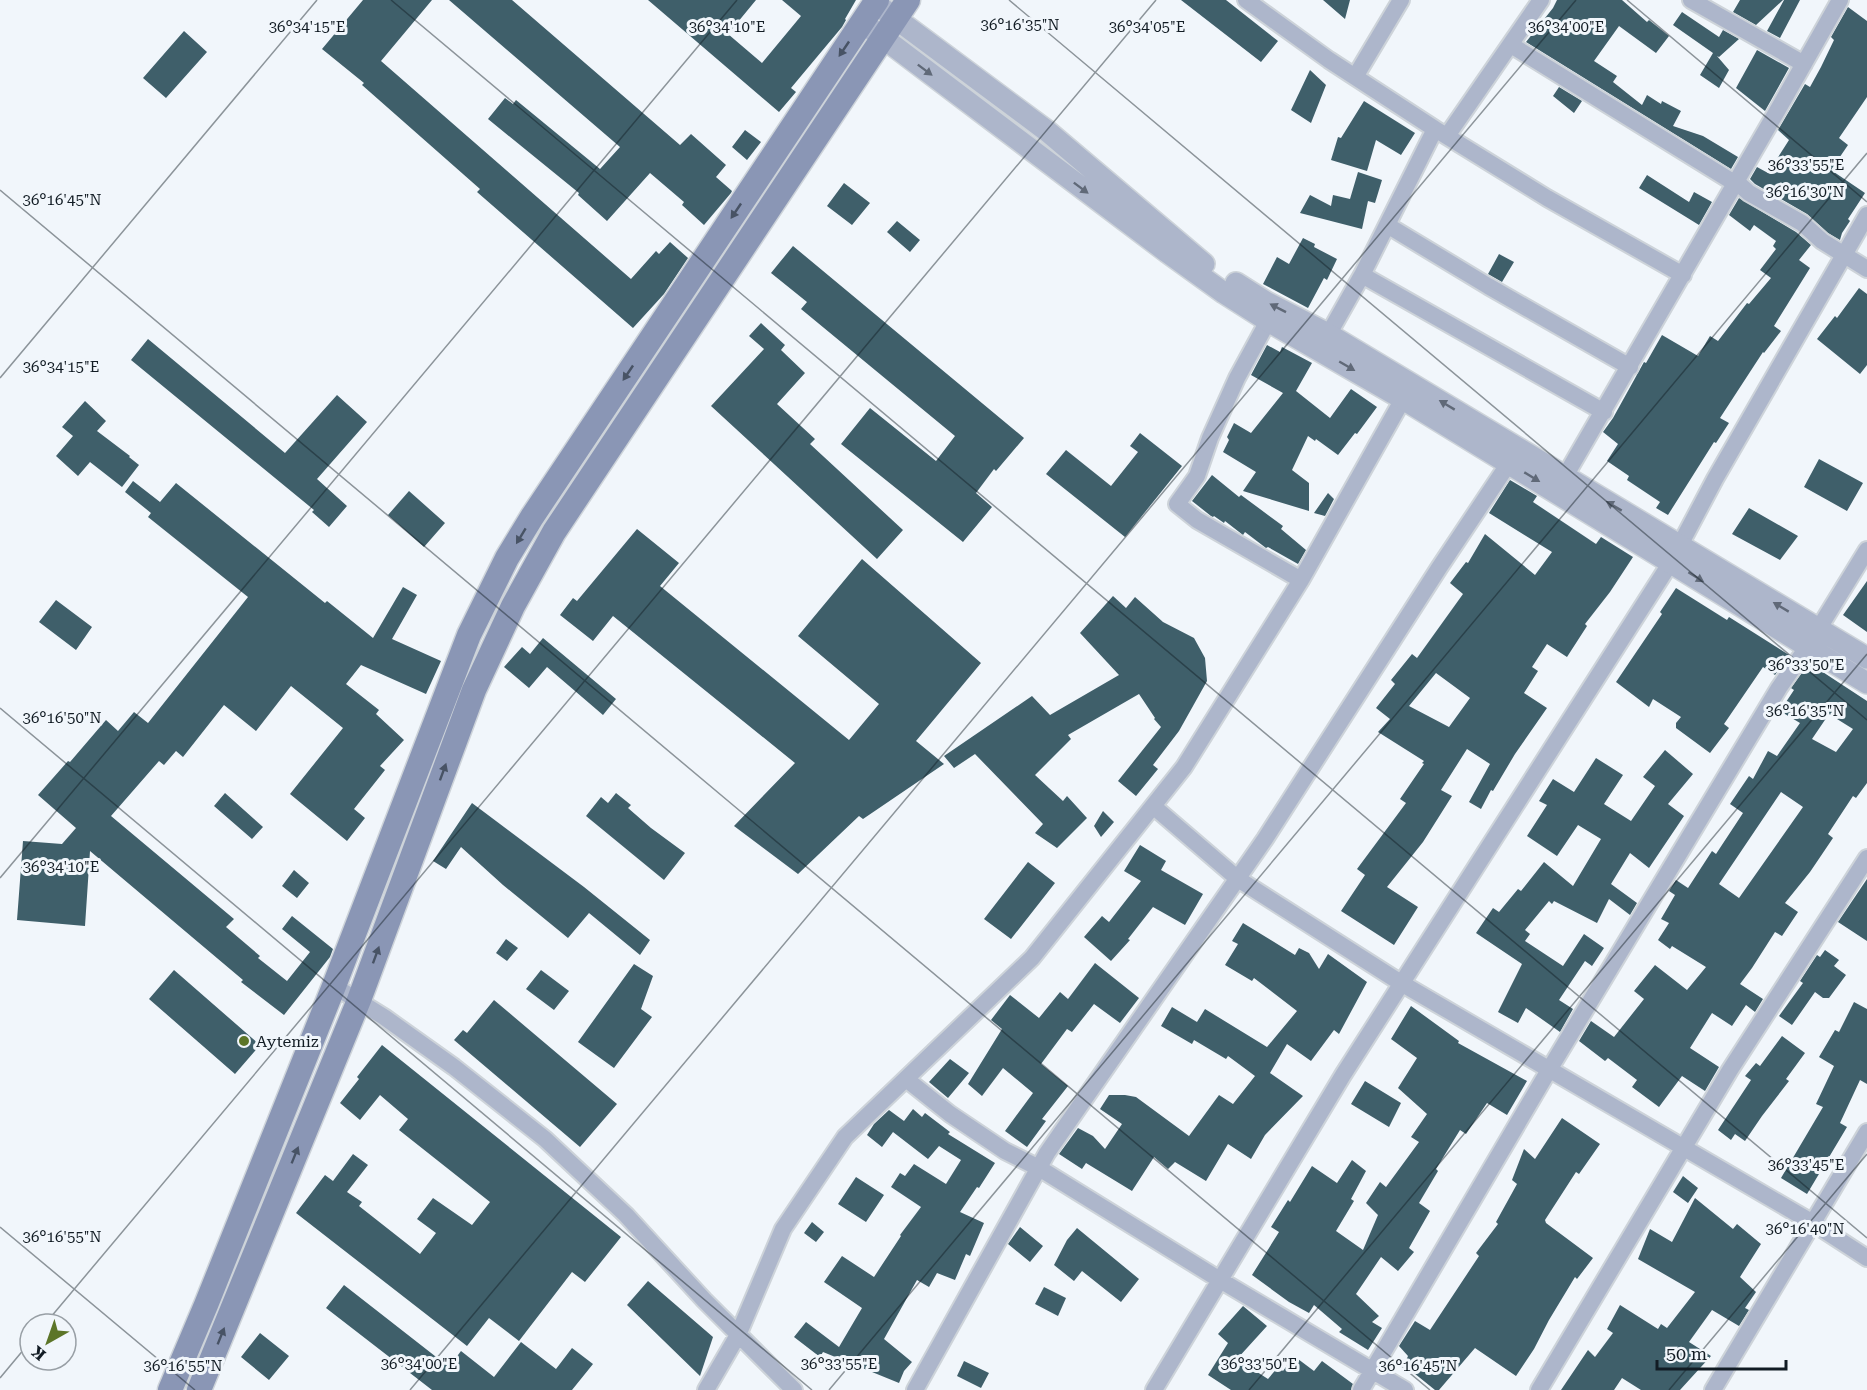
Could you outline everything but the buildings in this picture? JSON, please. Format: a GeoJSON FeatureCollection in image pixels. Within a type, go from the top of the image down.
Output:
{"type":"FeatureCollection","features":[{"type":"Feature","properties":{"kind":"main road"},"geometry":{"type":"LineString","coordinates":[[170,1390],[334,986],[451,679],[482,606],[532,517],[871,8]]}},
{"type":"Feature","properties":{"kind":"main road"},"geometry":{"type":"LineString","coordinates":[[199,1390],[359,1000],[474,690],[513,606],[567,513],[895,19]]}},
{"type":"Feature","properties":{"kind":"street"},"geometry":{"type":"LineString","coordinates":[[1246,0],[1329,60],[1441,133],[1546,198],[1683,275]]}},
{"type":"Feature","properties":{"kind":"street"},"geometry":{"type":"LineString","coordinates":[[1355,77],[1401,0]]}},
{"type":"Feature","properties":{"kind":"street"},"geometry":{"type":"LineString","coordinates":[[1324,342],[1387,225],[1441,133],[1511,45],[1541,0]]}},
{"type":"Feature","properties":{"kind":"street"},"geometry":{"type":"LineString","coordinates":[[1691,0],[1804,64]]}},
{"type":"Feature","properties":{"kind":"street"},"geometry":{"type":"LineString","coordinates":[[1561,484],[1840,0]]}},
{"type":"Feature","properties":{"kind":"street"},"geometry":{"type":"LineString","coordinates":[[871,8],[895,19],[1047,131],[1208,267],[1266,302],[1403,399],[1509,463],[1561,484]]}},
{"type":"Feature","properties":{"kind":"street"},"geometry":{"type":"LineString","coordinates":[[895,19],[1167,252],[1224,293],[1268,321],[1324,342],[1561,484],[1813,638],[1867,683]]}},
{"type":"Feature","properties":{"kind":"street"},"geometry":{"type":"LineString","coordinates":[[1511,45],[1637,124],[1736,182],[1749,193],[1803,223],[1822,241],[1867,269]]}},
{"type":"Feature","properties":{"kind":"street"},"geometry":{"type":"LineString","coordinates":[[1154,1390],[1343,1075],[1675,554],[1715,479],[1867,215]]}},
{"type":"Feature","properties":{"kind":"street"},"geometry":{"type":"LineString","coordinates":[[1387,225],[1630,367]]}},
{"type":"Feature","properties":{"kind":"street"},"geometry":{"type":"LineString","coordinates":[[1362,275],[1604,412]]}},
{"type":"Feature","properties":{"kind":"street"},"geometry":{"type":"LineString","coordinates":[[1268,321],[1237,378],[1210,438],[1197,476],[1177,504],[1197,520],[1301,580]]}},
{"type":"Feature","properties":{"kind":"street"},"geometry":{"type":"LineString","coordinates":[[706,1390],[738,1335],[783,1229],[845,1137],[1032,958],[1184,767],[1301,580],[1403,399]]}},
{"type":"Feature","properties":{"kind":"street"},"geometry":{"type":"LineString","coordinates":[[915,1390],[1047,1154],[1265,839],[1509,463]]}},
{"type":"Feature","properties":{"kind":"street"},"geometry":{"type":"LineString","coordinates":[[1361,1390],[1779,688],[1867,550]]}},
{"type":"Feature","properties":{"kind":"street"},"geometry":{"type":"LineString","coordinates":[[1813,638],[1867,658]]}},
{"type":"Feature","properties":{"kind":"street"},"geometry":{"type":"LineString","coordinates":[[1153,806],[1238,879],[1401,983],[1813,1224],[1867,1258]]}},
{"type":"Feature","properties":{"kind":"street"},"geometry":{"type":"LineString","coordinates":[[1539,1390],[1736,1060],[1867,858]]}},
{"type":"Feature","properties":{"kind":"street"},"geometry":{"type":"LineString","coordinates":[[334,986],[359,1000],[454,1067],[545,1139],[626,1215],[704,1300],[794,1390]]}},
{"type":"Feature","properties":{"kind":"street"},"geometry":{"type":"LineString","coordinates":[[906,1079],[950,1114],[996,1144],[1405,1390]]}},
{"type":"Feature","properties":{"kind":"street"},"geometry":{"type":"LineString","coordinates":[[1713,1390],[1867,1132]]}},
{"type":"Feature","properties":{"kind":"place","name":"Aytemiz"},"geometry":{"type":"Point","coordinates":[244,1041]}}]}
